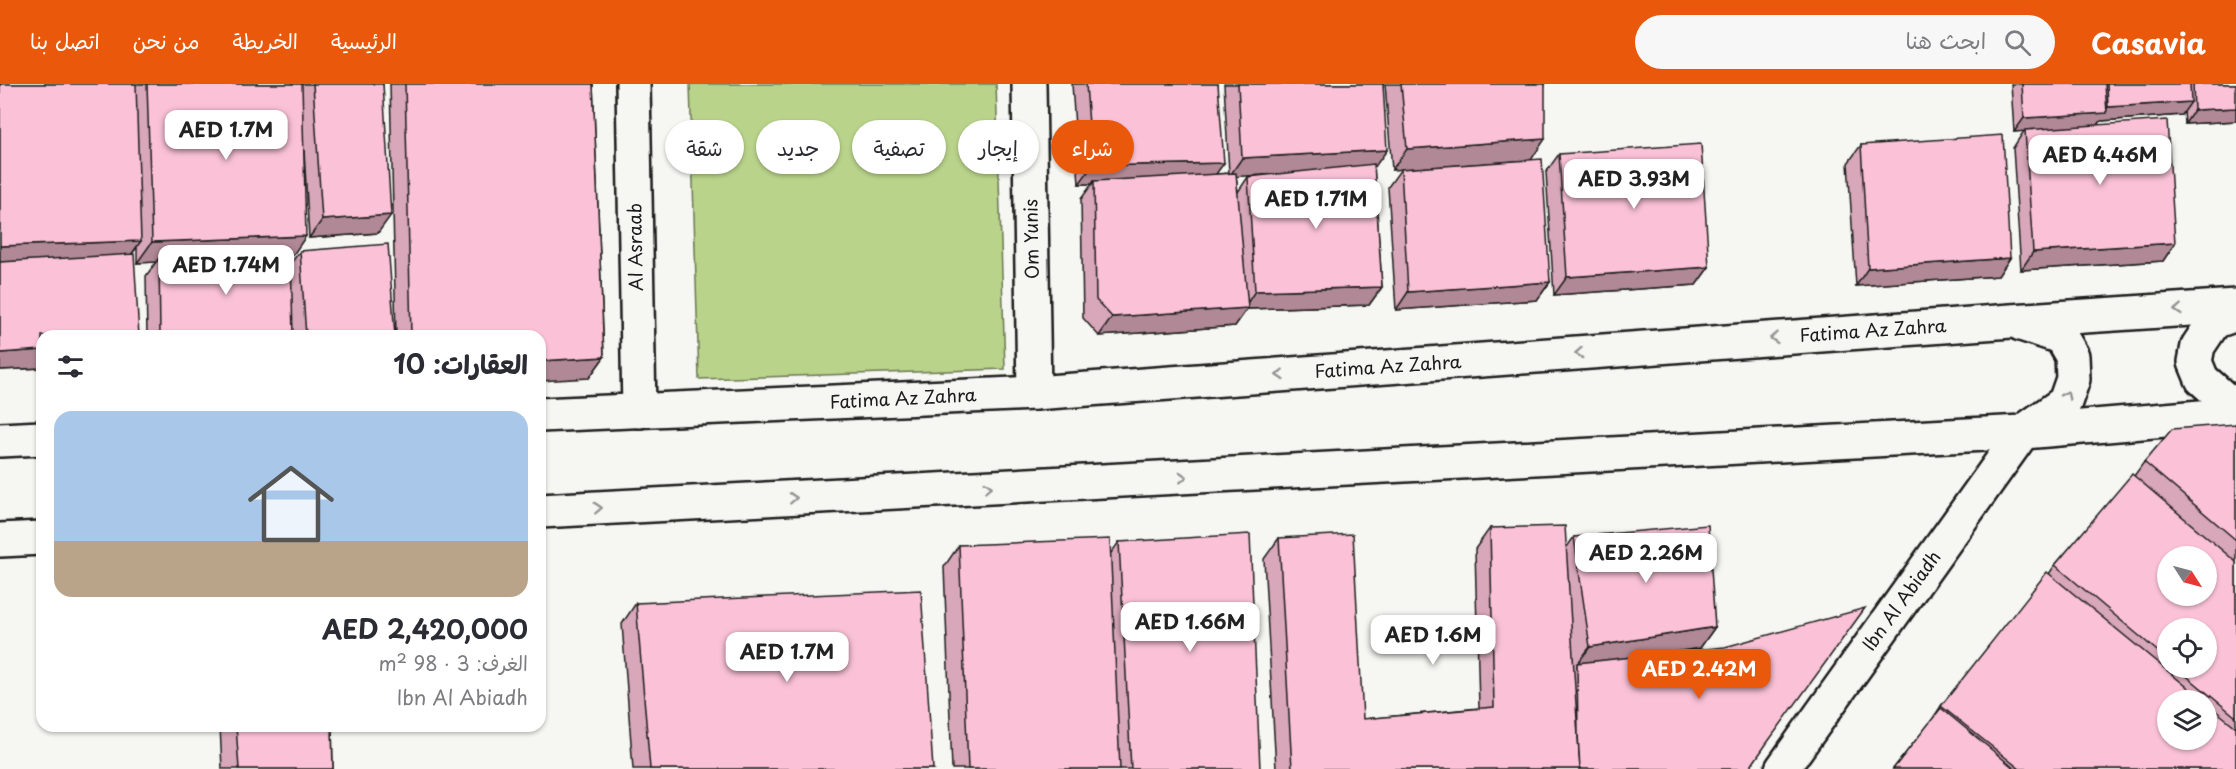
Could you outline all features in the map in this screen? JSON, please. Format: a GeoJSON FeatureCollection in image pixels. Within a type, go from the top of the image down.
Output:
{"type":"FeatureCollection","features":[{"type":"Feature","properties":{"kind":"main road","name":"Al Asraab"},"geometry":{"type":"LineString","coordinates":[[633,84],[639,411]]}},
{"type":"Feature","properties":{"kind":"main road","name":"Om Yunis"},"geometry":{"type":"LineString","coordinates":[[1029,84],[1034,393]]}},
{"type":"Feature","properties":{"kind":"main road","name":"Fatima Az Zahra"},"geometry":{"type":"LineString","coordinates":[[546,415],[1034,393],[2236,306]]}},
{"type":"Feature","properties":{"kind":"main road"},"geometry":{"type":"LineString","coordinates":[[2236,314],[2214,322],[2198,346],[2195,362],[2202,379],[2228,402],[2236,405]]}},
{"type":"Feature","properties":{"kind":"main road"},"geometry":{"type":"LineString","coordinates":[[2011,321],[2061,337],[2072,356],[2073,379],[2065,402],[2023,432]]}},
{"type":"Feature","properties":{"kind":"main road"},"geometry":{"type":"LineString","coordinates":[[546,512],[2023,432],[2236,414]]}},
{"type":"Feature","properties":{"kind":"main road","name":"Ibn Al Abiadh"},"geometry":{"type":"LineString","coordinates":[[1782,769],[2023,432]]}},
{"type":"Feature","properties":{"kind":"main road"},"geometry":{"type":"LineString","coordinates":[[0,440],[36,438]]}},
{"type":"Feature","properties":{"kind":"main road"},"geometry":{"type":"LineString","coordinates":[[0,540],[36,538]]}},
{"type":"Feature","properties":{"kind":"green space"},"geometry":{"type":"Polygon","coordinates":[[[690,84],[996,84],[997,120],[958,120],[958,174],[999,174],[1005,369],[699,379],[693,174],[744,174],[744,120],[691,120],[690,84]]]}},
{"type":"Feature","properties":{"kind":"building"},"geometry":{"type":"Polygon","coordinates":[[[0,84],[136,84],[141,241],[0,246],[0,84]]]}},
{"type":"Feature","properties":{"kind":"building"},"geometry":{"type":"Polygon","coordinates":[[[147,84],[302,84],[306,236],[152,242],[147,84]]]}},
{"type":"Feature","properties":{"kind":"building"},"geometry":{"type":"Polygon","coordinates":[[[313,84],[383,84],[391,215],[322,220],[313,84]]]}},
{"type":"Feature","properties":{"kind":"building"},"geometry":{"type":"Polygon","coordinates":[[[405,84],[593,84],[604,357],[546,361],[546,330],[411,330],[405,84]]]}},
{"type":"Feature","properties":{"kind":"building"},"geometry":{"type":"Polygon","coordinates":[[[1086,84],[1218,84],[1224,163],[1134,165],[1134,120],[1089,120],[1086,84]]]}},
{"type":"Feature","properties":{"kind":"building"},"geometry":{"type":"Polygon","coordinates":[[[1238,84],[1383,84],[1387,150],[1242,158],[1238,84]]]}},
{"type":"Feature","properties":{"kind":"building"},"geometry":{"type":"Polygon","coordinates":[[[1401,84],[1545,84],[1545,139],[1407,149],[1401,84]]]}},
{"type":"Feature","properties":{"kind":"building"},"geometry":{"type":"Polygon","coordinates":[[[2022,84],[2105,84],[2107,113],[2024,118],[2022,84]]]}},
{"type":"Feature","properties":{"kind":"building"},"geometry":{"type":"Polygon","coordinates":[[[2107,84],[2190,84],[2191,102],[2108,107],[2107,84]]]}},
{"type":"Feature","properties":{"kind":"building"},"geometry":{"type":"Polygon","coordinates":[[[2193,84],[2236,84],[2236,108],[2194,110],[2193,84]]]}},
{"type":"Feature","properties":{"kind":"building"},"geometry":{"type":"Polygon","coordinates":[[[2167,120],[2175,243],[2033,252],[2025,130],[2167,120]]]}},
{"type":"Feature","properties":{"kind":"building"},"geometry":{"type":"Polygon","coordinates":[[[2003,135],[2010,258],[1868,268],[1861,145],[2003,135]]]}},
{"type":"Feature","properties":{"kind":"building"},"geometry":{"type":"Polygon","coordinates":[[[1701,144],[1709,267],[1567,277],[1559,154],[1701,144]]]}},
{"type":"Feature","properties":{"kind":"building"},"geometry":{"type":"Polygon","coordinates":[[[1542,159],[1550,282],[1408,292],[1401,169],[1542,159]]]}},
{"type":"Feature","properties":{"kind":"building"},"geometry":{"type":"Polygon","coordinates":[[[1374,164],[1382,287],[1255,291],[1248,177],[1374,164]]]}},
{"type":"Feature","properties":{"kind":"building"},"geometry":{"type":"Polygon","coordinates":[[[1236,173],[1248,308],[1112,317],[1096,300],[1094,181],[1236,173]]]}},
{"type":"Feature","properties":{"kind":"building"},"geometry":{"type":"Polygon","coordinates":[[[388,244],[395,330],[306,330],[300,251],[388,244]]]}},
{"type":"Feature","properties":{"kind":"building"},"geometry":{"type":"Polygon","coordinates":[[[134,254],[139,330],[36,330],[36,350],[0,353],[0,262],[134,254]]]}},
{"type":"Feature","properties":{"kind":"building"},"geometry":{"type":"Polygon","coordinates":[[[291,255],[293,330],[160,330],[159,258],[291,255]]]}},
{"type":"Feature","properties":{"kind":"building"},"geometry":{"type":"Polygon","coordinates":[[[2236,424],[2236,540],[2144,462],[2172,429],[2236,424]]]}},
{"type":"Feature","properties":{"kind":"building"},"geometry":{"type":"Polygon","coordinates":[[[2132,474],[2236,562],[2236,717],[2217,701],[2217,690],[2203,690],[2189,678],[2217,678],[2217,618],[2157,618],[2157,651],[2055,565],[2132,474]]]}},
{"type":"Feature","properties":{"kind":"building"},"geometry":{"type":"Polygon","coordinates":[[[1708,525],[1715,627],[1590,647],[1574,537],[1708,525]]]}},
{"type":"Feature","properties":{"kind":"building"},"geometry":{"type":"Polygon","coordinates":[[[1565,526],[1580,769],[1292,769],[1279,538],[1353,534],[1363,719],[1494,707],[1490,528],[1565,526]]]}},
{"type":"Feature","properties":{"kind":"building"},"geometry":{"type":"Polygon","coordinates":[[[1250,534],[1260,769],[1131,769],[1119,542],[1250,534]]]}},
{"type":"Feature","properties":{"kind":"building"},"geometry":{"type":"Polygon","coordinates":[[[1110,539],[1120,769],[968,769],[959,545],[1110,539]]]}},
{"type":"Feature","properties":{"kind":"building"},"geometry":{"type":"Polygon","coordinates":[[[2047,572],[2157,662],[2157,678],[2176,678],[2191,690],[2157,690],[2157,750],[2217,750],[2217,712],[2236,727],[2236,769],[2020,769],[1941,706],[2047,572]]]}},
{"type":"Feature","properties":{"kind":"building"},"geometry":{"type":"Polygon","coordinates":[[[921,590],[933,769],[650,769],[636,603],[921,590]]]}},
{"type":"Feature","properties":{"kind":"building"},"geometry":{"type":"Polygon","coordinates":[[[1865,608],[1749,769],[1580,769],[1577,663],[1725,647],[1865,608]]]}},
{"type":"Feature","properties":{"kind":"building"},"geometry":{"type":"Polygon","coordinates":[[[1941,708],[2015,769],[1893,769],[1941,708]]]}},
{"type":"Feature","properties":{"kind":"building"},"geometry":{"type":"Polygon","coordinates":[[[236,732],[332,732],[333,769],[239,769],[236,732]]]}}]}
